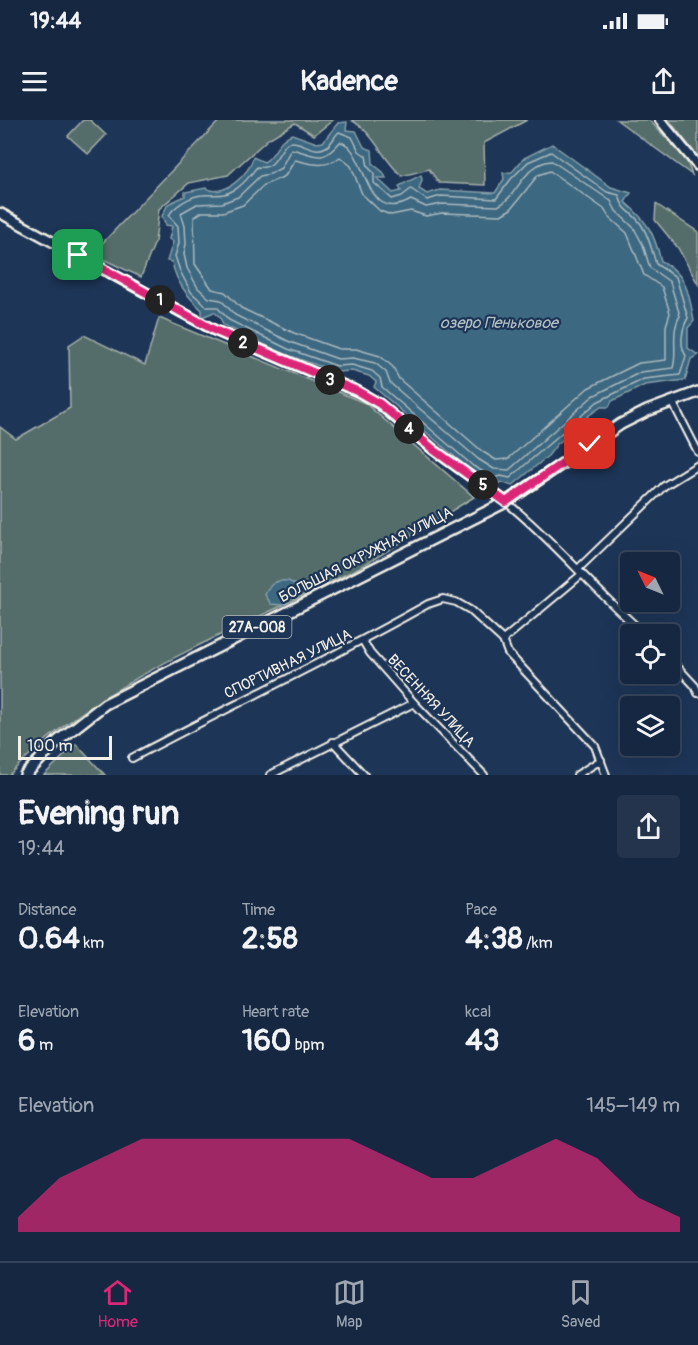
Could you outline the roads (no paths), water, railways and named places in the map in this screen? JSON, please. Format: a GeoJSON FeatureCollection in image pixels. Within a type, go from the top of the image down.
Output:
{"type":"FeatureCollection","features":[{"type":"Feature","properties":{"kind":"main road","name":"БОЛЬШАЯ ОКРУЖНАЯ УЛИЦА"},"geometry":{"type":"LineString","coordinates":[[25,775],[59,740],[105,704],[506,502],[621,424],[672,400],[698,392]]}},
{"type":"Feature","properties":{"kind":"street"},"geometry":{"type":"LineString","coordinates":[[660,120],[688,150],[698,166]]}},
{"type":"Feature","properties":{"kind":"street"},"geometry":{"type":"LineString","coordinates":[[0,213],[214,330],[359,392],[380,404],[434,450],[506,502],[633,624]]}},
{"type":"Feature","properties":{"kind":"street"},"geometry":{"type":"LineString","coordinates":[[672,400],[698,452]]}},
{"type":"Feature","properties":{"kind":"street"},"geometry":{"type":"LineString","coordinates":[[606,775],[595,746],[508,653],[503,640],[580,572],[664,486],[698,465]]}},
{"type":"Feature","properties":{"kind":"street","name":"СПОРТИВНАЯ УЛИЦА"},"geometry":{"type":"LineString","coordinates":[[132,758],[242,699],[283,683],[428,604],[442,599],[456,602],[476,615],[503,640]]}},
{"type":"Feature","properties":{"kind":"street","name":"ВЕСЕННЯЯ УЛИЦА"},"geometry":{"type":"LineString","coordinates":[[363,641],[370,653],[414,703],[484,775]]}},
{"type":"Feature","properties":{"kind":"street"},"geometry":{"type":"LineString","coordinates":[[680,669],[697,687]]}},
{"type":"Feature","properties":{"kind":"street"},"geometry":{"type":"LineString","coordinates":[[270,775],[414,703]]}},
{"type":"Feature","properties":{"kind":"street"},"geometry":{"type":"LineString","coordinates":[[333,742],[364,775]]}},
{"type":"Feature","properties":{"kind":"street"},"geometry":{"type":"LineString","coordinates":[[577,775],[600,760]]}},
{"type":"Feature","properties":{"kind":"water","name":"озеро Пеньковое"},"geometry":{"type":"Polygon","coordinates":[[[347,122],[346,130],[356,131],[364,147],[372,150],[373,164],[383,172],[386,178],[377,178],[393,193],[401,191],[399,186],[421,175],[419,189],[427,194],[440,190],[495,193],[504,179],[503,173],[512,172],[524,158],[552,144],[611,187],[631,193],[625,202],[644,221],[656,242],[661,261],[682,278],[688,293],[694,321],[688,328],[688,348],[698,355],[691,359],[685,380],[645,385],[612,401],[609,407],[601,407],[588,416],[585,423],[557,444],[548,456],[512,486],[501,482],[495,486],[470,470],[374,387],[376,382],[369,376],[352,371],[336,372],[285,354],[223,325],[220,317],[214,312],[202,317],[202,310],[183,288],[172,262],[167,261],[173,242],[169,239],[172,226],[166,225],[162,216],[168,204],[185,196],[185,192],[206,188],[220,190],[228,187],[242,177],[253,157],[264,162],[272,156],[283,140],[292,134],[317,143],[323,142],[338,123],[347,122]]]}},
{"type":"Feature","properties":{"kind":"water"},"geometry":{"type":"Polygon","coordinates":[[[280,581],[288,581],[298,586],[296,593],[283,605],[271,604],[265,595],[271,585],[280,581]]]}}]}
